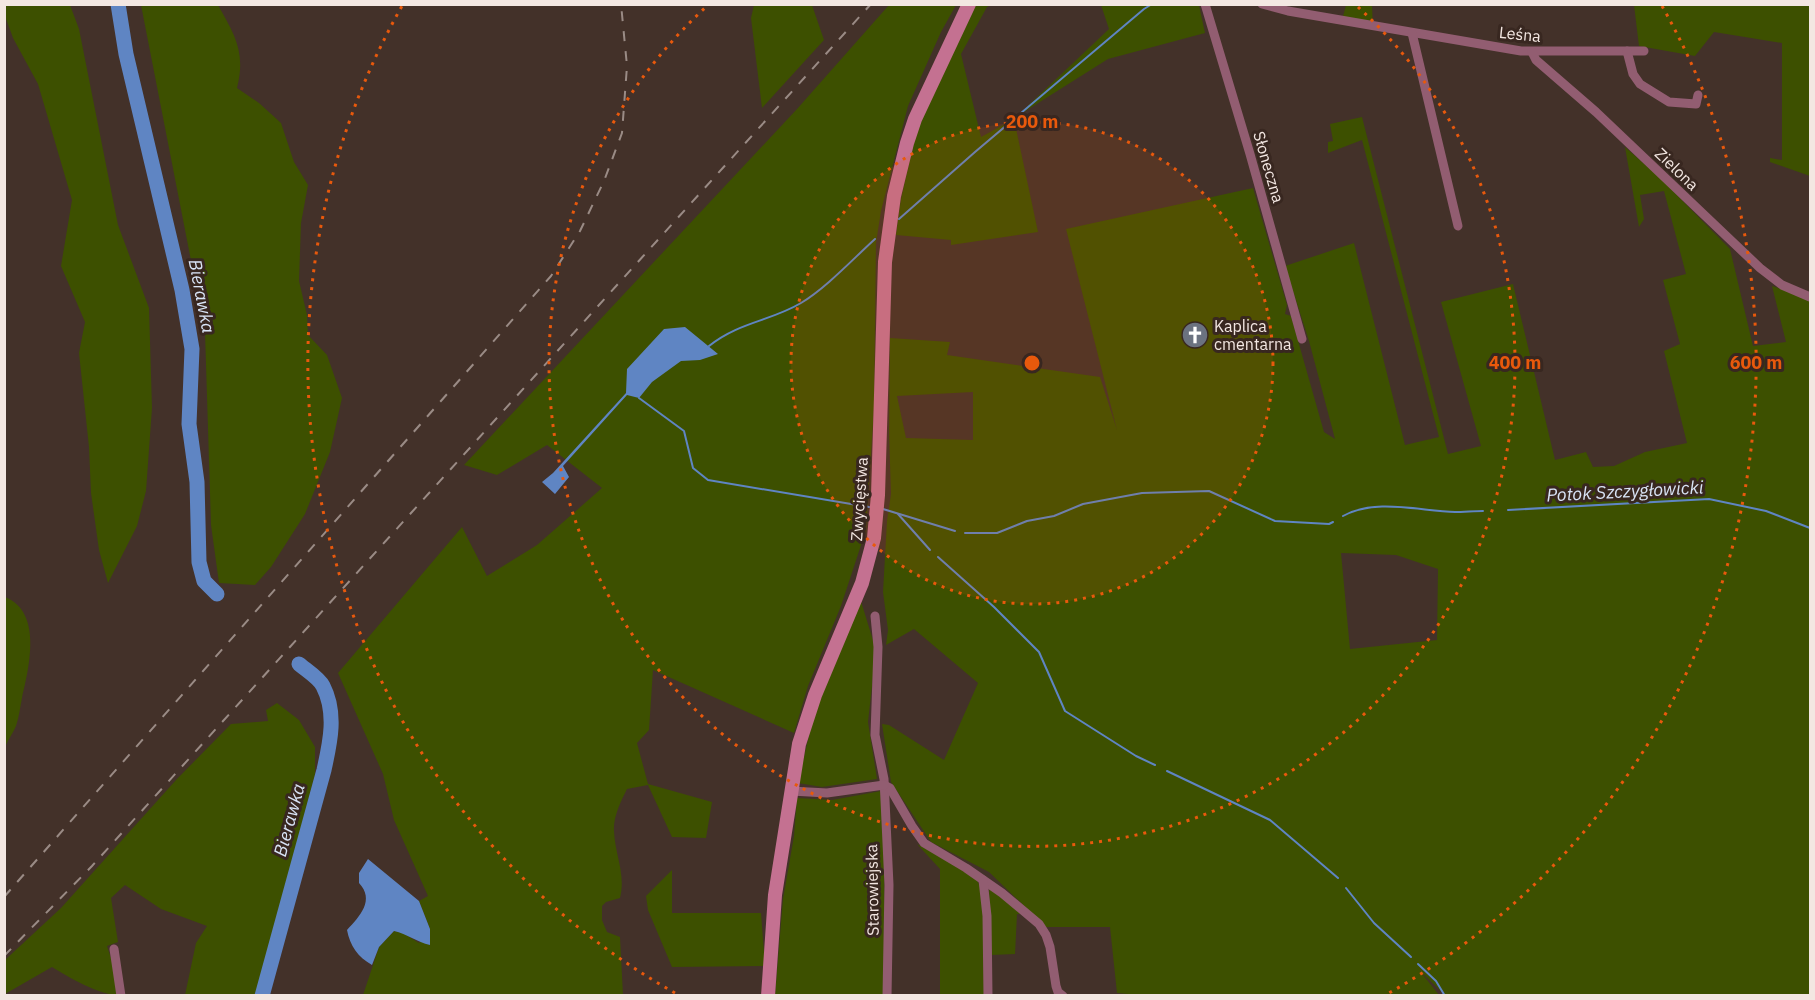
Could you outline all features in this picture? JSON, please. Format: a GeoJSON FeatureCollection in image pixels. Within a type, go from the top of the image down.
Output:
{"type":"FeatureCollection","features":[{"type":"Feature","properties":{"kind":"main road","name":"Zwycięstwa"},"geometry":{"type":"LineString","coordinates":[[768,996],[775,896],[799,744],[806,719],[857,595],[872,548],[878,495],[885,262],[891,213],[903,156],[919,108],[969,4]]}},
{"type":"Feature","properties":{"kind":"street","name":"Słoneczna"},"geometry":{"type":"LineString","coordinates":[[1205,4],[1302,339]]}},
{"type":"Feature","properties":{"kind":"street","name":"Leśna"},"geometry":{"type":"LineString","coordinates":[[1262,4],[1288,11],[1532,52],[1644,51]]}},
{"type":"Feature","properties":{"kind":"street"},"geometry":{"type":"LineString","coordinates":[[1412,33],[1458,226]]}},
{"type":"Feature","properties":{"kind":"street"},"geometry":{"type":"LineString","coordinates":[[1627,51],[1635,80],[1666,101],[1696,104],[1698,95]]}},
{"type":"Feature","properties":{"kind":"street","name":"Zielona"},"geometry":{"type":"LineString","coordinates":[[1532,52],[1536,60],[1596,112],[1760,268],[1782,285],[1810,297]]}},
{"type":"Feature","properties":{"kind":"street","name":"Starowiejska"},"geometry":{"type":"LineString","coordinates":[[875,616],[878,647],[875,735],[884,785],[889,885],[887,996]]}},
{"type":"Feature","properties":{"kind":"street"},"geometry":{"type":"LineString","coordinates":[[791,791],[823,794],[884,785]]}},
{"type":"Feature","properties":{"kind":"street","name":"Starowiejska"},"geometry":{"type":"LineString","coordinates":[[884,785],[890,788],[916,834],[924,843],[983,880],[1014,903],[1043,930],[1050,946],[1056,986],[1058,992],[1063,996]]}},
{"type":"Feature","properties":{"kind":"street"},"geometry":{"type":"LineString","coordinates":[[983,880],[987,905],[988,996]]}},
{"type":"Feature","properties":{"kind":"street"},"geometry":{"type":"LineString","coordinates":[[114,950],[121,996]]}},
{"type":"Feature","properties":{"kind":"green space"},"geometry":{"type":"Polygon","coordinates":[[[5,4],[70,5],[79,29],[118,225],[149,308],[152,408],[146,491],[137,526],[108,583],[99,550],[91,493],[89,447],[79,353],[85,322],[61,266],[72,200],[38,84],[13,38],[5,16],[5,4]]]}},
{"type":"Feature","properties":{"kind":"green space"},"geometry":{"type":"Polygon","coordinates":[[[141,5],[218,5],[237,45],[240,64],[237,88],[259,103],[281,123],[294,162],[308,185],[301,223],[299,281],[307,315],[308,335],[327,355],[342,398],[330,452],[305,514],[271,567],[255,585],[219,583],[211,525],[205,332],[141,5]]]}},
{"type":"Feature","properties":{"kind":"green space"},"geometry":{"type":"Polygon","coordinates":[[[754,5],[812,5],[824,40],[762,108],[751,18],[754,5]]]}},
{"type":"Feature","properties":{"kind":"green space"},"geometry":{"type":"Polygon","coordinates":[[[889,5],[956,5],[941,32],[908,106],[881,211],[876,243],[874,408],[866,530],[841,606],[808,686],[794,733],[653,670],[649,730],[637,743],[648,784],[712,802],[706,838],[672,837],[648,785],[627,789],[622,799],[614,826],[622,889],[620,898],[606,902],[602,906],[602,920],[607,932],[620,937],[623,995],[363,995],[379,947],[394,931],[403,933],[419,943],[430,929],[419,901],[428,896],[394,820],[383,774],[338,673],[462,527],[487,576],[537,545],[602,488],[547,445],[497,475],[464,465],[797,109],[889,5]]]}},
{"type":"Feature","properties":{"kind":"green space"},"geometry":{"type":"Polygon","coordinates":[[[976,5],[991,5],[987,7],[961,54],[981,137],[1014,119],[1038,232],[951,245],[951,240],[896,235],[901,199],[918,125],[976,5]]]}},
{"type":"Feature","properties":{"kind":"green space"},"geometry":{"type":"Polygon","coordinates":[[[1101,5],[1199,5],[1205,33],[1108,59],[1016,117],[1109,29],[1101,5]]]}},
{"type":"Feature","properties":{"kind":"green space"},"geometry":{"type":"Polygon","coordinates":[[[1346,5],[1372,5],[1373,29],[1341,24],[1346,5]]]}},
{"type":"Feature","properties":{"kind":"green space"},"geometry":{"type":"Polygon","coordinates":[[[1634,5],[1810,5],[1810,176],[1770,162],[1770,158],[1782,160],[1782,43],[1714,32],[1695,56],[1639,46],[1634,5]]]}},
{"type":"Feature","properties":{"kind":"green space"},"geometry":{"type":"Polygon","coordinates":[[[1362,117],[1448,454],[1481,446],[1441,302],[1513,284],[1555,460],[1586,452],[1593,467],[1614,466],[1645,452],[1687,443],[1664,351],[1680,344],[1663,280],[1686,274],[1664,191],[1640,195],[1644,219],[1639,227],[1625,147],[1659,177],[1730,249],[1753,346],[1786,342],[1772,286],[1810,298],[1810,995],[1445,995],[1420,971],[1439,995],[1149,996],[1117,993],[1110,927],[1046,927],[989,872],[931,842],[891,782],[882,724],[889,725],[944,760],[978,683],[914,629],[886,645],[888,630],[883,592],[891,494],[890,338],[950,342],[947,355],[1100,377],[1117,430],[1066,229],[1253,188],[1287,305],[1285,314],[1291,316],[1324,432],[1335,439],[1309,341],[1285,266],[1354,243],[1405,445],[1439,437],[1362,140],[1328,153],[1328,142],[1333,141],[1330,124],[1362,117]],[[973,392],[897,396],[906,438],[973,440],[973,392]],[[1341,553],[1350,649],[1437,640],[1438,569],[1396,555],[1341,553]]]}},
{"type":"Feature","properties":{"kind":"green space"},"geometry":{"type":"Polygon","coordinates":[[[5,597],[17,604],[25,615],[29,628],[30,657],[18,719],[5,747],[5,597]]]}},
{"type":"Feature","properties":{"kind":"green space"},"geometry":{"type":"Polygon","coordinates":[[[860,598],[876,650],[868,722],[877,779],[822,787],[798,783],[819,692],[860,598]]]}},
{"type":"Feature","properties":{"kind":"green space"},"geometry":{"type":"Polygon","coordinates":[[[277,703],[299,720],[315,747],[315,774],[257,995],[185,995],[196,943],[207,926],[161,909],[125,885],[111,898],[118,942],[107,946],[118,995],[93,989],[52,967],[5,994],[5,960],[61,908],[176,780],[231,724],[268,721],[266,710],[277,703]]]}},
{"type":"Feature","properties":{"kind":"green space"},"geometry":{"type":"Polygon","coordinates":[[[881,791],[884,832],[885,995],[775,996],[783,899],[794,836],[797,798],[832,800],[881,791]]]}},
{"type":"Feature","properties":{"kind":"green space"},"geometry":{"type":"Polygon","coordinates":[[[917,844],[959,866],[977,880],[983,902],[985,995],[940,995],[940,869],[917,844]]]}},
{"type":"Feature","properties":{"kind":"green space"},"geometry":{"type":"Polygon","coordinates":[[[672,870],[672,913],[761,913],[765,966],[672,967],[648,910],[646,896],[672,870]]]}},
{"type":"Feature","properties":{"kind":"green space"},"geometry":{"type":"Polygon","coordinates":[[[989,887],[1022,914],[1017,914],[1015,954],[991,955],[989,887]]]}},
{"type":"Feature","properties":{"kind":"water"},"geometry":{"type":"Polygon","coordinates":[[[685,327],[718,354],[700,360],[681,361],[652,382],[639,398],[627,395],[563,466],[569,477],[555,494],[542,482],[553,473],[626,393],[627,369],[664,329],[685,327]]]}},
{"type":"Feature","properties":{"kind":"water"},"geometry":{"type":"Polygon","coordinates":[[[368,859],[419,901],[430,929],[430,945],[394,931],[379,947],[372,965],[355,951],[347,930],[357,919],[366,902],[364,889],[359,883],[359,873],[368,859]]]}},
{"type":"Feature","properties":{"kind":"waterway","name":"Bierawka"},"geometry":{"type":"LineString","coordinates":[[118,4],[126,54],[182,290],[192,349],[189,424],[197,482],[199,562],[204,581],[217,594]]}},
{"type":"Feature","properties":{"kind":"waterway"},"geometry":{"type":"LineString","coordinates":[[899,219],[975,152],[1152,4]]}},
{"type":"Feature","properties":{"kind":"waterway"},"geometry":{"type":"LineString","coordinates":[[709,346],[732,332],[801,303],[830,281],[875,239]]}},
{"type":"Feature","properties":{"kind":"waterway","name":"Potok Szczygłowicki"},"geometry":{"type":"LineString","coordinates":[[639,398],[684,431],[693,468],[708,480],[869,507]]}},
{"type":"Feature","properties":{"kind":"waterway","name":"Potok Szczygłowicki"},"geometry":{"type":"LineString","coordinates":[[965,533],[997,533],[1027,521],[1054,516],[1083,504],[1142,493],[1209,491],[1275,521],[1329,524],[1333,522]]}},
{"type":"Feature","properties":{"kind":"waterway","name":"Potok Szczygłowicki"},"geometry":{"type":"LineString","coordinates":[[1508,510],[1709,499],[1766,511],[1810,528]]}},
{"type":"Feature","properties":{"kind":"waterway","name":"Potok Szczygłowicki"},"geometry":{"type":"LineString","coordinates":[[1343,516],[1369,508],[1383,507],[1455,512],[1483,511]]}},
{"type":"Feature","properties":{"kind":"waterway","name":"Potok Szczygłowicki"},"geometry":{"type":"LineString","coordinates":[[883,509],[955,531]]}},
{"type":"Feature","properties":{"kind":"waterway"},"geometry":{"type":"LineString","coordinates":[[898,514],[930,550]]}},
{"type":"Feature","properties":{"kind":"waterway"},"geometry":{"type":"LineString","coordinates":[[938,557],[994,607],[1039,652],[1065,711],[1136,756],[1155,765]]}},
{"type":"Feature","properties":{"kind":"waterway","name":"Bierawka"},"geometry":{"type":"LineString","coordinates":[[262,996],[324,770],[330,739],[330,707],[323,686],[299,664]]}},
{"type":"Feature","properties":{"kind":"waterway"},"geometry":{"type":"LineString","coordinates":[[1167,771],[1270,820],[1338,878]]}},
{"type":"Feature","properties":{"kind":"waterway"},"geometry":{"type":"LineString","coordinates":[[1346,888],[1374,923],[1411,957]]}},
{"type":"Feature","properties":{"kind":"waterway"},"geometry":{"type":"LineString","coordinates":[[1418,964],[1436,981],[1445,996]]}},
{"type":"Feature","properties":{"kind":"railway"},"geometry":{"type":"LineString","coordinates":[[4,897],[551,276],[580,231],[604,181],[622,133],[627,66],[621,4]]}},
{"type":"Feature","properties":{"kind":"railway"},"geometry":{"type":"LineString","coordinates":[[4,956],[92,866],[871,4]]}},
{"type":"Feature","properties":{"kind":"place","name":"Kaplica cmentarna"},"geometry":{"type":"Point","coordinates":[1195,335]}}]}
